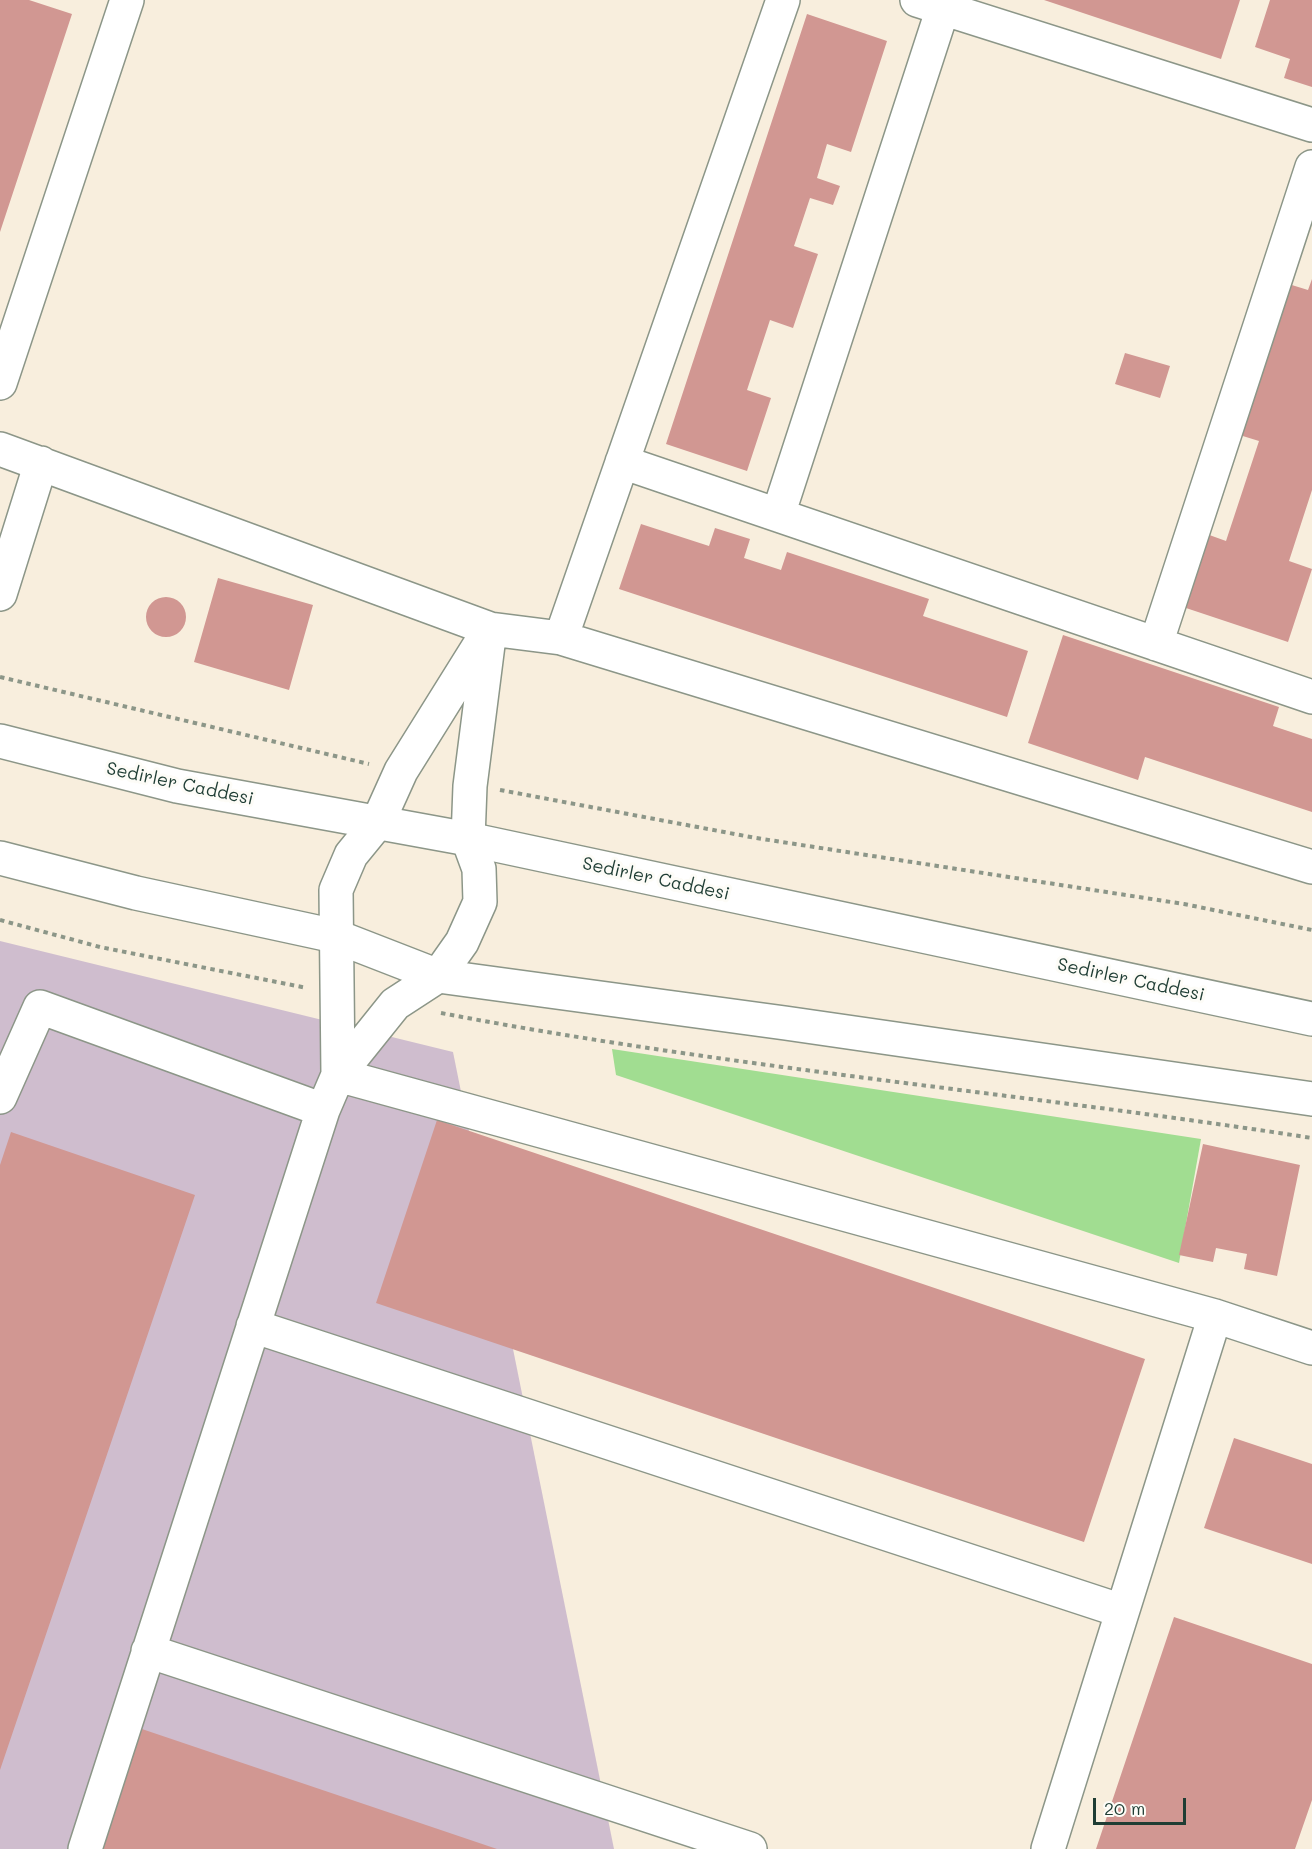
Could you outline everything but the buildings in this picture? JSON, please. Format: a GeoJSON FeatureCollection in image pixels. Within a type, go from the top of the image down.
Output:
{"type":"FeatureCollection","features":[{"type":"Feature","properties":{"kind":"street"},"geometry":{"type":"LineString","coordinates":[[0,383],[127,0]]}},
{"type":"Feature","properties":{"kind":"street"},"geometry":{"type":"LineString","coordinates":[[561,638],[783,0]]}},
{"type":"Feature","properties":{"kind":"street"},"geometry":{"type":"LineString","coordinates":[[778,515],[930,4],[1312,125]]}},
{"type":"Feature","properties":{"kind":"street"},"geometry":{"type":"LineString","coordinates":[[1156,644],[1312,167]]}},
{"type":"Feature","properties":{"kind":"street"},"geometry":{"type":"LineString","coordinates":[[0,449],[489,629],[561,638],[1312,867]]}},
{"type":"Feature","properties":{"kind":"street"},"geometry":{"type":"LineString","coordinates":[[622,462],[1312,697]]}},
{"type":"Feature","properties":{"kind":"street"},"geometry":{"type":"LineString","coordinates":[[0,594],[41,463]]}},
{"type":"Feature","properties":{"kind":"street"},"geometry":{"type":"LineString","coordinates":[[338,1075],[336,890],[351,855],[378,822],[400,771],[489,629]]}},
{"type":"Feature","properties":{"kind":"street"},"geometry":{"type":"LineString","coordinates":[[85,1849],[323,1110],[338,1075],[395,1004],[438,976],[462,942],[480,902],[479,869],[468,838],[470,786],[489,629]]}},
{"type":"Feature","properties":{"kind":"street","name":"Sedirler Caddesi"},"geometry":{"type":"LineString","coordinates":[[0,741],[177,786],[468,838],[1312,1019]]}},
{"type":"Feature","properties":{"kind":"street"},"geometry":{"type":"LineString","coordinates":[[0,858],[136,893],[335,936],[438,976],[1312,1098]]}},
{"type":"Feature","properties":{"kind":"street"},"geometry":{"type":"LineString","coordinates":[[1,1091],[40,1007],[323,1110]]}},
{"type":"Feature","properties":{"kind":"street"},"geometry":{"type":"LineString","coordinates":[[338,1075],[1215,1317],[1312,1348]]}},
{"type":"Feature","properties":{"kind":"street"},"geometry":{"type":"LineString","coordinates":[[1048,1849],[1215,1317]]}},
{"type":"Feature","properties":{"kind":"street"},"geometry":{"type":"LineString","coordinates":[[254,1326],[1122,1611]]}},
{"type":"Feature","properties":{"kind":"street"},"geometry":{"type":"LineString","coordinates":[[148,1652],[750,1849]]}},
{"type":"Feature","properties":{"kind":"path"},"geometry":{"type":"LineString","coordinates":[[0,677],[400,771]]}},
{"type":"Feature","properties":{"kind":"path"},"geometry":{"type":"LineString","coordinates":[[470,786],[509,790],[756,838],[1184,904],[1312,930]]}},
{"type":"Feature","properties":{"kind":"path"},"geometry":{"type":"LineString","coordinates":[[0,920],[100,947],[337,994]]}},
{"type":"Feature","properties":{"kind":"path"},"geometry":{"type":"LineString","coordinates":[[395,1004],[555,1035],[1176,1117],[1312,1138]]}},
{"type":"Feature","properties":{"kind":"shaded area"},"geometry":{"type":"Polygon","coordinates":[[[0,941],[453,1052],[614,1849],[0,1849],[0,941]]]}},
{"type":"Feature","properties":{"kind":"green space"},"geometry":{"type":"Polygon","coordinates":[[[612,1049],[1201,1139],[1179,1263],[616,1075],[612,1049]]]}}]}
